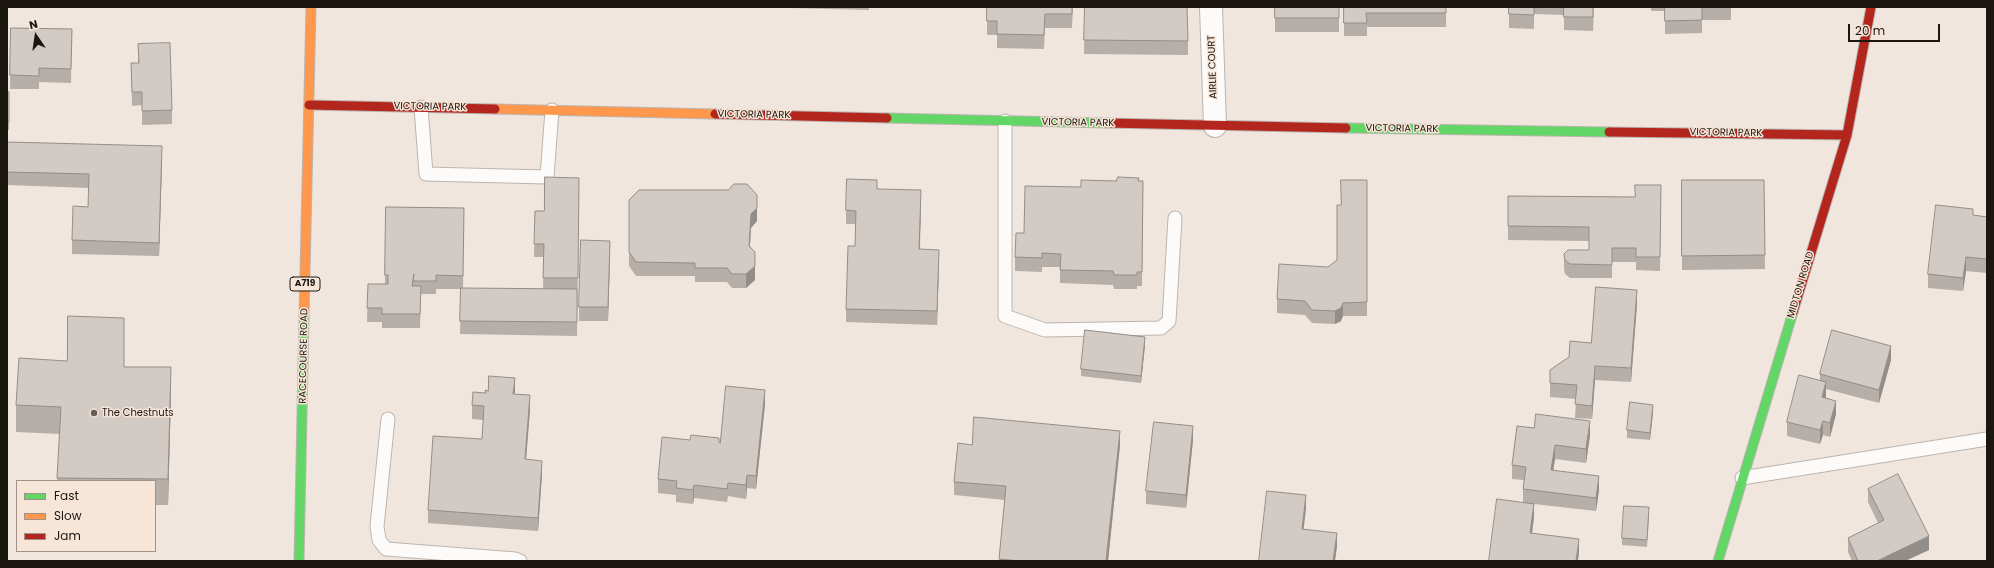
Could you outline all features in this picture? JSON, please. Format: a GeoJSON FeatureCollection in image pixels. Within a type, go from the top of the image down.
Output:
{"type":"FeatureCollection","features":[{"type":"Feature","properties":{"kind":"street","name":"RACECOURSE ROAD"},"geometry":{"type":"LineString","coordinates":[[299,561],[311,7]]}},
{"type":"Feature","properties":{"kind":"street","name":"AIRLIE COURT"},"geometry":{"type":"LineString","coordinates":[[1211,7],[1215,126]]}},
{"type":"Feature","properties":{"kind":"street","name":"MIDTON ROAD"},"geometry":{"type":"LineString","coordinates":[[1718,561],[1847,134],[1871,7]]}},
{"type":"Feature","properties":{"kind":"street","name":"VICTORIA PARK"},"geometry":{"type":"LineString","coordinates":[[309,105],[1215,126],[1847,134]]}},
{"type":"Feature","properties":{"kind":"lane"},"geometry":{"type":"LineString","coordinates":[[421,107],[426,174],[547,177],[552,110]]}},
{"type":"Feature","properties":{"kind":"lane"},"geometry":{"type":"LineString","coordinates":[[1005,121],[1005,316],[1045,330],[1161,328],[1169,321],[1174,218]]}},
{"type":"Feature","properties":{"kind":"lane"},"geometry":{"type":"LineString","coordinates":[[388,419],[377,526],[379,540],[386,549],[515,559],[520,561]]}},
{"type":"Feature","properties":{"kind":"lane"},"geometry":{"type":"LineString","coordinates":[[1742,478],[1987,439]]}},
{"type":"Feature","properties":{"kind":"building"},"geometry":{"type":"Polygon","coordinates":[[[987,7],[1072,7],[1072,14],[1045,14],[1044,35],[997,34],[997,21],[987,21],[987,7]]]}},
{"type":"Feature","properties":{"kind":"building"},"geometry":{"type":"Polygon","coordinates":[[[1085,7],[1187,7],[1188,41],[1084,40],[1085,7]]]}},
{"type":"Feature","properties":{"kind":"building"},"geometry":{"type":"Polygon","coordinates":[[[1275,7],[1339,7],[1339,18],[1275,18],[1275,7]]]}},
{"type":"Feature","properties":{"kind":"building"},"geometry":{"type":"Polygon","coordinates":[[[1344,7],[1446,7],[1446,13],[1366,13],[1367,23],[1344,23],[1344,7]]]}},
{"type":"Feature","properties":{"kind":"building"},"geometry":{"type":"Polygon","coordinates":[[[1509,7],[1534,7],[1534,15],[1509,14],[1509,7]]]}},
{"type":"Feature","properties":{"kind":"building"},"geometry":{"type":"Polygon","coordinates":[[[1564,7],[1593,7],[1593,17],[1564,17],[1564,7]]]}},
{"type":"Feature","properties":{"kind":"building"},"geometry":{"type":"Polygon","coordinates":[[[1665,7],[1702,7],[1702,20],[1665,21],[1665,7]]]}},
{"type":"Feature","properties":{"kind":"building"},"geometry":{"type":"Polygon","coordinates":[[[11,28],[72,29],[71,69],[39,68],[39,76],[10,75],[11,28]]]}},
{"type":"Feature","properties":{"kind":"building"},"geometry":{"type":"Polygon","coordinates":[[[170,43],[172,110],[142,111],[142,92],[132,92],[131,63],[139,63],[138,44],[170,43]]]}},
{"type":"Feature","properties":{"kind":"building"},"geometry":{"type":"Polygon","coordinates":[[[7,91],[9,92],[9,122],[7,122],[7,91]]]}},
{"type":"Feature","properties":{"kind":"building"},"geometry":{"type":"Polygon","coordinates":[[[7,142],[162,146],[159,243],[72,240],[73,206],[88,207],[89,174],[7,172],[7,142]]]}},
{"type":"Feature","properties":{"kind":"building"},"geometry":{"type":"Polygon","coordinates":[[[545,177],[579,178],[578,278],[543,278],[544,244],[534,244],[535,211],[544,211],[545,177]]]}},
{"type":"Feature","properties":{"kind":"building"},"geometry":{"type":"Polygon","coordinates":[[[1118,177],[1139,178],[1138,181],[1143,181],[1142,272],[1137,272],[1137,275],[1114,275],[1113,271],[1060,270],[1061,254],[1042,253],[1042,258],[1015,257],[1016,233],[1024,233],[1025,186],[1081,187],[1081,180],[1116,181],[1118,177]]]}},
{"type":"Feature","properties":{"kind":"building"},"geometry":{"type":"Polygon","coordinates":[[[847,179],[877,180],[877,189],[921,190],[919,249],[939,250],[937,311],[846,309],[848,246],[855,246],[856,211],[846,210],[847,179]]]}},
{"type":"Feature","properties":{"kind":"building"},"geometry":{"type":"Polygon","coordinates":[[[1341,180],[1367,180],[1367,302],[1343,303],[1341,308],[1335,311],[1312,310],[1305,301],[1277,299],[1279,264],[1328,267],[1337,260],[1337,205],[1341,205],[1341,180]]]}},
{"type":"Feature","properties":{"kind":"building"},"geometry":{"type":"Polygon","coordinates":[[[1682,180],[1764,180],[1765,255],[1682,256],[1682,180]]]}},
{"type":"Feature","properties":{"kind":"building"},"geometry":{"type":"Polygon","coordinates":[[[734,184],[747,184],[757,195],[757,208],[751,214],[749,246],[755,252],[755,266],[746,274],[732,274],[727,268],[695,268],[695,263],[636,262],[629,252],[629,200],[639,190],[728,190],[734,184]]]}},
{"type":"Feature","properties":{"kind":"building"},"geometry":{"type":"Polygon","coordinates":[[[1635,185],[1661,185],[1660,257],[1636,257],[1636,248],[1612,248],[1612,265],[1570,264],[1565,260],[1564,254],[1568,250],[1589,250],[1589,227],[1508,226],[1508,196],[1635,197],[1635,185]]]}},
{"type":"Feature","properties":{"kind":"building"},"geometry":{"type":"Polygon","coordinates":[[[1936,205],[1973,209],[1973,215],[1987,217],[1987,259],[1966,257],[1963,278],[1928,274],[1936,205]]]}},
{"type":"Feature","properties":{"kind":"building"},"geometry":{"type":"Polygon","coordinates":[[[386,207],[464,208],[463,276],[436,275],[436,281],[413,281],[414,274],[412,286],[421,286],[420,314],[382,314],[382,308],[367,308],[368,284],[388,284],[388,275],[385,275],[386,207]]]}},
{"type":"Feature","properties":{"kind":"building"},"geometry":{"type":"Polygon","coordinates":[[[581,240],[610,241],[608,307],[579,307],[581,240]]]}},
{"type":"Feature","properties":{"kind":"building"},"geometry":{"type":"Polygon","coordinates":[[[1596,287],[1637,290],[1631,368],[1595,366],[1592,406],[1575,404],[1577,385],[1550,383],[1550,370],[1569,357],[1570,341],[1591,343],[1596,287]]]}},
{"type":"Feature","properties":{"kind":"building"},"geometry":{"type":"Polygon","coordinates":[[[461,288],[577,289],[577,322],[460,321],[461,288]]]}},
{"type":"Feature","properties":{"kind":"building","name":"The Chestnuts"},"geometry":{"type":"Polygon","coordinates":[[[68,316],[124,318],[124,367],[171,367],[168,479],[57,478],[61,407],[16,405],[19,358],[67,361],[68,316]]]}},
{"type":"Feature","properties":{"kind":"building"},"geometry":{"type":"Polygon","coordinates":[[[1085,330],[1145,337],[1141,376],[1081,369],[1085,330]]]}},
{"type":"Feature","properties":{"kind":"building"},"geometry":{"type":"Polygon","coordinates":[[[1832,330],[1891,346],[1879,390],[1820,374],[1832,330]]]}},
{"type":"Feature","properties":{"kind":"building"},"geometry":{"type":"Polygon","coordinates":[[[1799,375],[1826,382],[1822,397],[1836,401],[1830,423],[1823,421],[1820,430],[1787,422],[1799,375]]]}},
{"type":"Feature","properties":{"kind":"building"},"geometry":{"type":"Polygon","coordinates":[[[489,376],[515,378],[513,394],[530,395],[525,459],[542,461],[538,518],[428,510],[433,436],[482,439],[484,406],[472,405],[473,392],[486,393],[485,390],[488,391],[489,376]]]}},
{"type":"Feature","properties":{"kind":"building"},"geometry":{"type":"Polygon","coordinates":[[[726,386],[765,390],[756,476],[747,475],[746,485],[728,483],[727,489],[694,485],[693,490],[676,488],[677,481],[658,479],[662,437],[690,440],[691,435],[719,438],[720,443],[726,386]]]}},
{"type":"Feature","properties":{"kind":"building"},"geometry":{"type":"Polygon","coordinates":[[[1630,402],[1653,405],[1650,433],[1627,430],[1630,402]]]}},
{"type":"Feature","properties":{"kind":"building"},"geometry":{"type":"Polygon","coordinates":[[[1536,414],[1590,421],[1586,449],[1555,445],[1551,470],[1599,476],[1596,498],[1523,489],[1526,467],[1512,465],[1517,426],[1534,428],[1536,414]]]}},
{"type":"Feature","properties":{"kind":"building"},"geometry":{"type":"Polygon","coordinates":[[[974,417],[1120,431],[1106,561],[1020,561],[999,559],[1006,486],[954,482],[958,443],[972,445],[974,417]]]}},
{"type":"Feature","properties":{"kind":"building"},"geometry":{"type":"Polygon","coordinates":[[[1154,422],[1193,426],[1186,495],[1146,491],[1154,422]]]}},
{"type":"Feature","properties":{"kind":"building"},"geometry":{"type":"Polygon","coordinates":[[[1898,474],[1929,536],[1877,561],[1858,561],[1848,538],[1884,520],[1868,489],[1898,474]]]}},
{"type":"Feature","properties":{"kind":"building"},"geometry":{"type":"Polygon","coordinates":[[[1267,491],[1306,495],[1302,529],[1337,533],[1333,561],[1259,561],[1267,491]]]}},
{"type":"Feature","properties":{"kind":"building"},"geometry":{"type":"Polygon","coordinates":[[[1497,499],[1534,504],[1530,533],[1579,539],[1576,561],[1489,561],[1497,499]]]}},
{"type":"Feature","properties":{"kind":"building"},"geometry":{"type":"Polygon","coordinates":[[[1624,506],[1649,507],[1647,540],[1622,538],[1624,506]]]}},
{"type":"Feature","properties":{"kind":"traffic: fast"},"geometry":{"type":"LineString","coordinates":[[887,118],[1107,123]]}},
{"type":"Feature","properties":{"kind":"traffic: fast"},"geometry":{"type":"LineString","coordinates":[[1346,128],[1609,132]]}},
{"type":"Feature","properties":{"kind":"traffic: fast"},"geometry":{"type":"LineString","coordinates":[[1718,561],[1793,312]]}},
{"type":"Feature","properties":{"kind":"traffic: fast"},"geometry":{"type":"LineString","coordinates":[[299,561],[304,316]]}},
{"type":"Feature","properties":{"kind":"traffic: slow"},"geometry":{"type":"LineString","coordinates":[[304,316],[311,7]]}},
{"type":"Feature","properties":{"kind":"traffic: slow"},"geometry":{"type":"LineString","coordinates":[[495,109],[715,114]]}},
{"type":"Feature","properties":{"kind":"traffic: jam"},"geometry":{"type":"LineString","coordinates":[[1793,312],[1847,135],[1871,7]]}},
{"type":"Feature","properties":{"kind":"traffic: jam"},"geometry":{"type":"LineString","coordinates":[[309,105],[495,109]]}},
{"type":"Feature","properties":{"kind":"traffic: jam"},"geometry":{"type":"LineString","coordinates":[[715,114],[887,118]]}},
{"type":"Feature","properties":{"kind":"traffic: jam"},"geometry":{"type":"LineString","coordinates":[[1107,123],[1346,128]]}},
{"type":"Feature","properties":{"kind":"traffic: jam"},"geometry":{"type":"LineString","coordinates":[[1609,132],[1847,135]]}},
{"type":"Feature","properties":{"kind":"place","name":"The Chestnuts"},"geometry":{"type":"Point","coordinates":[94,413]}}]}
